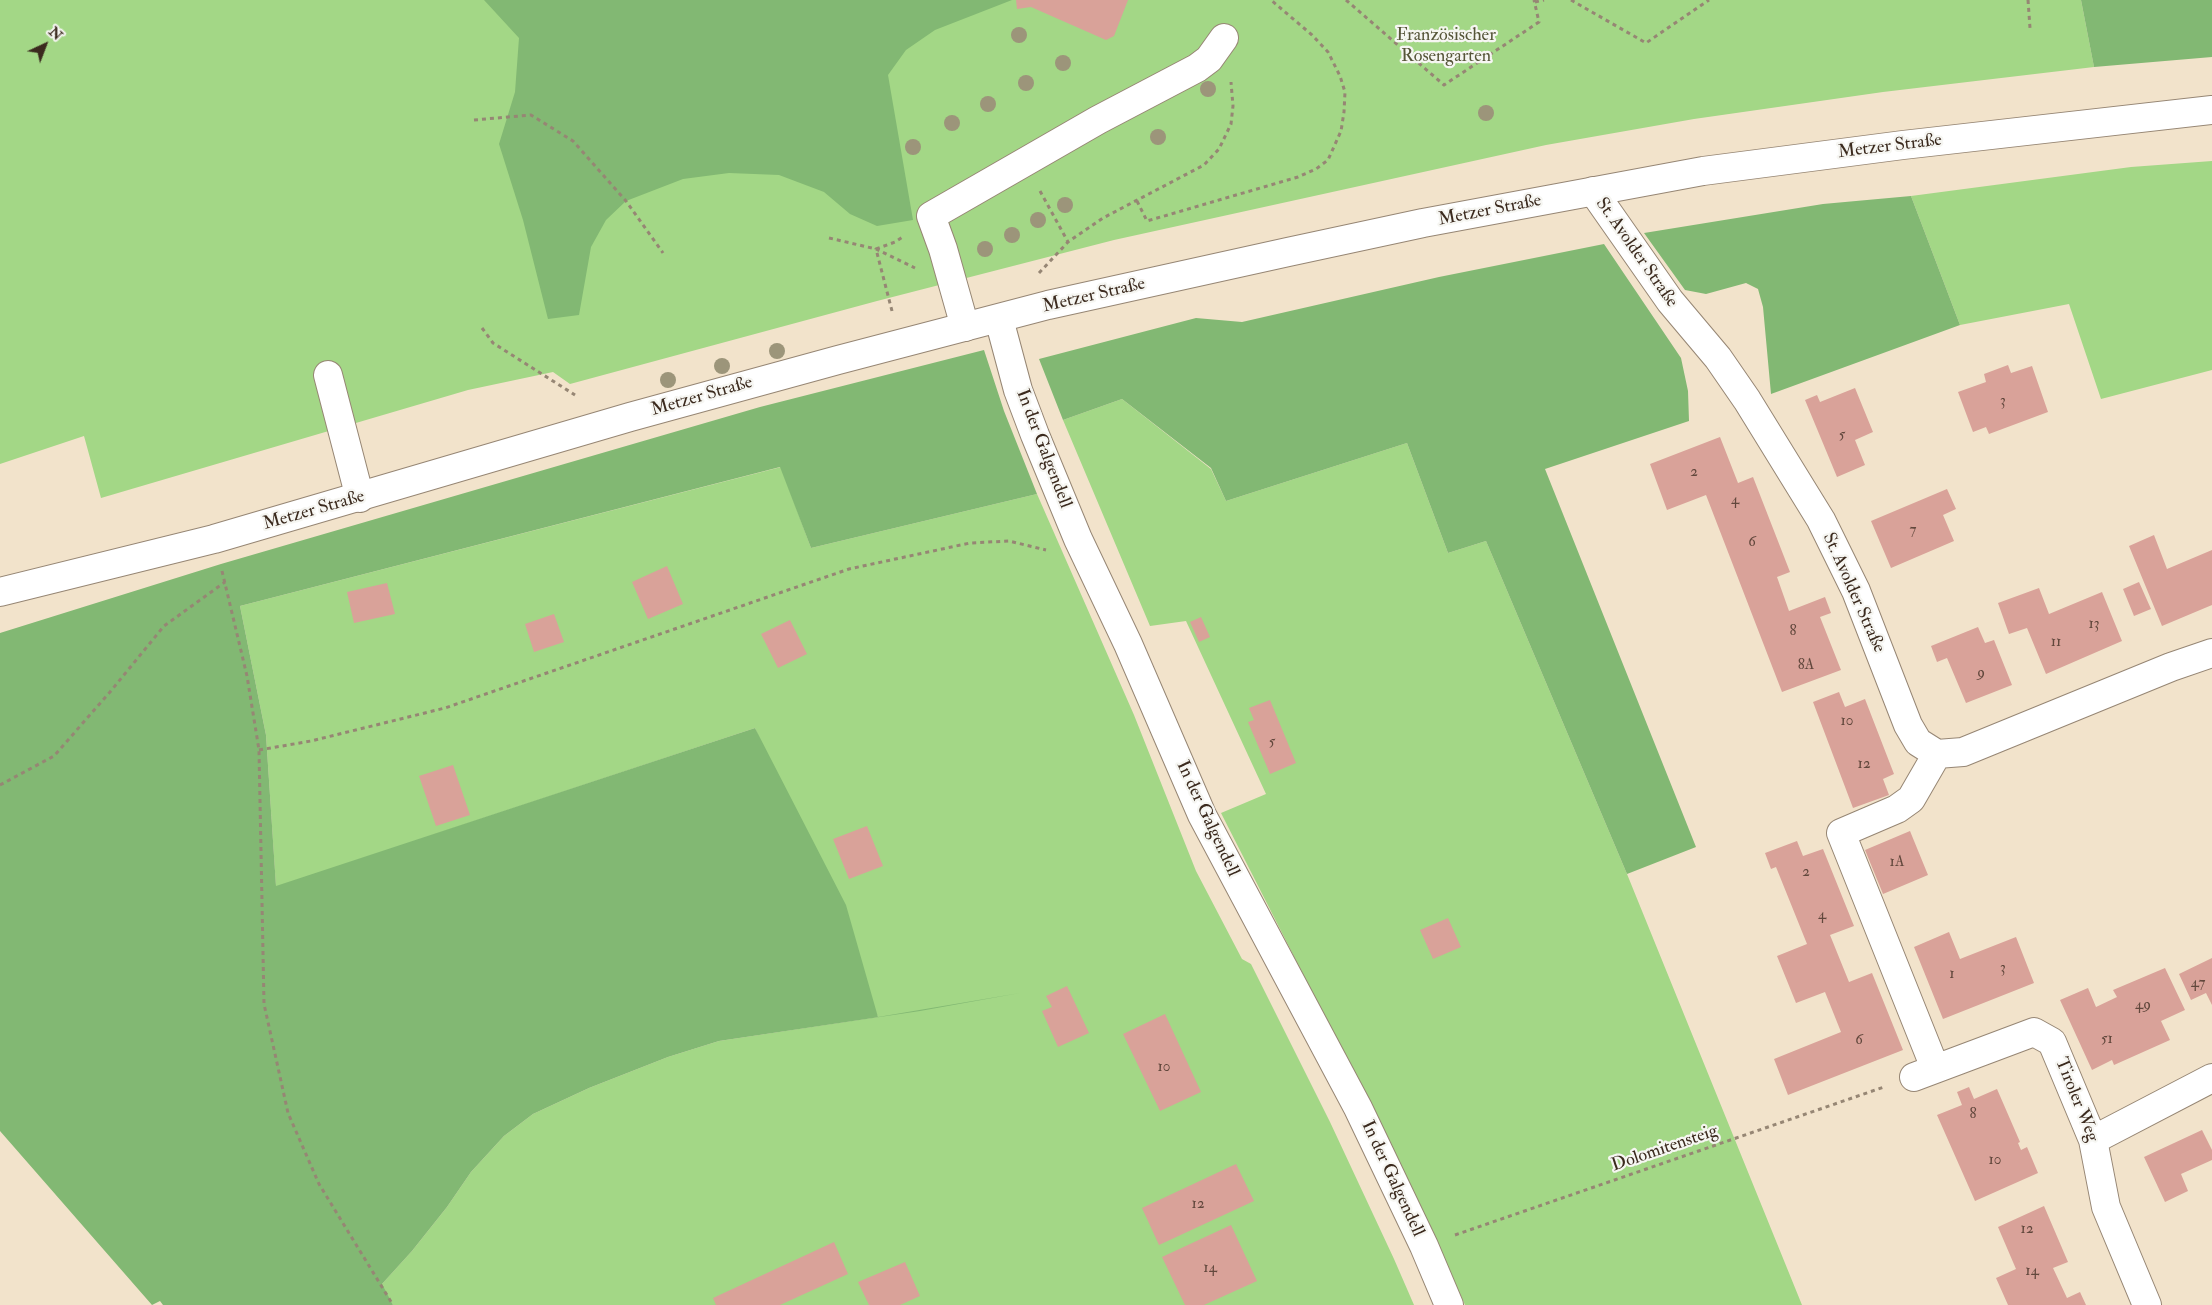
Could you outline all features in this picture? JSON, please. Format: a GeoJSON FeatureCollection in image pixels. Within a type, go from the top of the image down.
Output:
{"type":"FeatureCollection","features":[{"type":"Feature","properties":{"kind":"street"},"geometry":{"type":"LineString","coordinates":[[965,327],[931,216],[1098,120],[1197,68],[1209,59],[1224,38]]}},
{"type":"Feature","properties":{"kind":"street","name":"Metzer Straße"},"geometry":{"type":"LineString","coordinates":[[0,592],[214,539],[360,498],[630,417],[838,360],[1071,300],[1403,228],[1702,171],[1806,157],[2212,110]]}},
{"type":"Feature","properties":{"kind":"street","name":"St. Avolder Straße"},"geometry":{"type":"LineString","coordinates":[[1593,191],[1670,301],[1718,358],[1747,400],[1821,520],[1856,591],[1908,725],[1918,742],[1937,754]]}},
{"type":"Feature","properties":{"kind":"street","name":"In der Galgendell"},"geometry":{"type":"LineString","coordinates":[[999,319],[1018,390],[1078,540],[1136,662],[1202,816],[1358,1108],[1424,1246],[1449,1305]]}},
{"type":"Feature","properties":{"kind":"street"},"geometry":{"type":"LineString","coordinates":[[328,375],[360,498]]}},
{"type":"Feature","properties":{"kind":"street"},"geometry":{"type":"LineString","coordinates":[[1925,1073],[1841,833],[1897,809],[1911,799],[1937,754],[1963,752],[2170,667],[2212,653]]}},
{"type":"Feature","properties":{"kind":"street","name":"Tiroler Weg"},"geometry":{"type":"LineString","coordinates":[[1925,1073],[2034,1032],[2052,1042],[2093,1140],[2106,1208],[2147,1305]]}},
{"type":"Feature","properties":{"kind":"street"},"geometry":{"type":"LineString","coordinates":[[2093,1140],[2212,1078]]}},
{"type":"Feature","properties":{"kind":"path"},"geometry":{"type":"LineString","coordinates":[[1137,201],[1147,221],[1298,177],[1316,169],[1328,160],[1343,122],[1345,92],[1340,76],[1328,52],[1312,35],[1271,0]]}},
{"type":"Feature","properties":{"kind":"path"},"geometry":{"type":"LineString","coordinates":[[1346,0],[1444,85],[1539,22],[1534,1],[1544,0]]}},
{"type":"Feature","properties":{"kind":"path"},"geometry":{"type":"LineString","coordinates":[[1571,0],[1646,43],[1709,0]]}},
{"type":"Feature","properties":{"kind":"path"},"geometry":{"type":"LineString","coordinates":[[2028,0],[2030,28]]}},
{"type":"Feature","properties":{"kind":"path"},"geometry":{"type":"LineString","coordinates":[[1038,274],[1068,242],[1103,218],[1204,165],[1219,150],[1231,124],[1233,106],[1224,38]]}},
{"type":"Feature","properties":{"kind":"path"},"geometry":{"type":"LineString","coordinates":[[474,120],[531,115],[573,141],[626,201],[663,254]]}},
{"type":"Feature","properties":{"kind":"path"},"geometry":{"type":"LineString","coordinates":[[1024,162],[1068,242]]}},
{"type":"Feature","properties":{"kind":"path"},"geometry":{"type":"LineString","coordinates":[[876,249],[895,242],[931,216]]}},
{"type":"Feature","properties":{"kind":"path"},"geometry":{"type":"LineString","coordinates":[[829,238],[876,249],[914,268],[948,268]]}},
{"type":"Feature","properties":{"kind":"path"},"geometry":{"type":"LineString","coordinates":[[876,249],[892,311]]}},
{"type":"Feature","properties":{"kind":"path"},"geometry":{"type":"LineString","coordinates":[[482,328],[493,343],[575,395]]}},
{"type":"Feature","properties":{"kind":"path"},"geometry":{"type":"LineString","coordinates":[[214,539],[247,676],[259,750],[264,1004],[288,1113],[318,1184],[393,1305]]}},
{"type":"Feature","properties":{"kind":"path"},"geometry":{"type":"LineString","coordinates":[[259,750],[311,741],[445,708],[849,569],[970,544],[1009,541],[1046,550],[1078,540]]}},
{"type":"Feature","properties":{"kind":"path"},"geometry":{"type":"LineString","coordinates":[[0,785],[54,756],[164,626],[225,582]]}},
{"type":"Feature","properties":{"kind":"path","name":"Dolomitensteig"},"geometry":{"type":"LineString","coordinates":[[1424,1246],[1925,1073]]}},
{"type":"Feature","properties":{"kind":"green space","name":"Französischer Rosengarten"},"geometry":{"type":"Polygon","coordinates":[[[0,0],[2081,0],[2094,67],[1883,92],[1694,119],[1546,145],[1114,240],[877,301],[570,384],[553,372],[468,390],[101,498],[84,436],[0,464],[0,0]]]}},
{"type":"Feature","properties":{"kind":"green space"},"geometry":{"type":"Polygon","coordinates":[[[484,0],[1012,0],[935,30],[906,50],[888,75],[913,220],[877,226],[850,214],[824,192],[779,175],[729,173],[683,179],[626,201],[606,220],[591,247],[579,315],[548,319],[523,220],[499,144],[515,92],[519,38],[484,0]]]}},
{"type":"Feature","properties":{"kind":"green space"},"geometry":{"type":"Polygon","coordinates":[[[2081,0],[2212,0],[2212,57],[2094,67],[2081,0]]]}},
{"type":"Feature","properties":{"kind":"green space"},"geometry":{"type":"Polygon","coordinates":[[[2212,161],[2212,370],[2101,399],[2069,304],[1960,325],[1911,196],[2131,167],[2212,161]]]}},
{"type":"Feature","properties":{"kind":"green space"},"geometry":{"type":"Polygon","coordinates":[[[1911,196],[1960,325],[1771,394],[1763,307],[1758,289],[1746,283],[1706,294],[1685,290],[1644,233],[1823,204],[1911,196]]]}},
{"type":"Feature","properties":{"kind":"green space"},"geometry":{"type":"Polygon","coordinates":[[[1604,244],[1681,358],[1688,391],[1689,421],[1545,469],[1696,847],[1627,874],[1486,541],[1448,553],[1407,443],[1226,501],[1211,468],[1122,399],[1063,420],[1039,359],[1196,318],[1242,322],[1439,277],[1604,244]]]}},
{"type":"Feature","properties":{"kind":"green space"},"geometry":{"type":"Polygon","coordinates":[[[984,350],[1004,411],[1037,494],[811,548],[780,467],[240,606],[266,735],[276,886],[755,728],[846,905],[878,1017],[1020,993],[920,1011],[719,1041],[668,1057],[589,1088],[533,1114],[504,1136],[471,1172],[447,1207],[412,1251],[382,1284],[393,1305],[163,1305],[160,1301],[152,1305],[0,1131],[0,633],[221,564],[760,407],[984,350]]]}},
{"type":"Feature","properties":{"kind":"green space"},"geometry":{"type":"Polygon","coordinates":[[[1122,399],[1211,469],[1226,501],[1407,443],[1448,553],[1486,541],[1627,874],[1802,1305],[1465,1305],[1368,1102],[1221,813],[1266,794],[1186,621],[1150,626],[1063,420],[1122,399]]]}},
{"type":"Feature","properties":{"kind":"green space"},"geometry":{"type":"Polygon","coordinates":[[[781,467],[811,548],[1037,494],[1134,715],[1196,871],[1242,959],[1251,964],[1330,1122],[1414,1305],[393,1305],[381,1285],[412,1251],[447,1207],[471,1172],[504,1136],[533,1114],[589,1088],[668,1057],[719,1041],[878,1017],[755,728],[276,887],[266,735],[240,606],[781,467]]]}},
{"type":"Feature","properties":{"kind":"building"},"geometry":{"type":"Polygon","coordinates":[[[1016,0],[1128,0],[1114,36],[1106,40],[1031,7],[1017,9],[1016,0]]]}},
{"type":"Feature","properties":{"kind":"building"},"geometry":{"type":"Polygon","coordinates":[[[2008,365],[2011,373],[2032,366],[2048,412],[1989,434],[1986,427],[1973,432],[1958,392],[1986,382],[1984,374],[2008,365]]]}},
{"type":"Feature","properties":{"kind":"building"},"geometry":{"type":"Polygon","coordinates":[[[1855,388],[1873,432],[1855,440],[1865,465],[1837,477],[1805,400],[1817,395],[1820,402],[1855,388]]]}},
{"type":"Feature","properties":{"kind":"building"},"geometry":{"type":"Polygon","coordinates":[[[1720,437],[1738,483],[1753,477],[1790,572],[1777,577],[1789,611],[1825,597],[1831,613],[1820,617],[1841,670],[1782,692],[1706,495],[1667,510],[1650,464],[1720,437]]]}},
{"type":"Feature","properties":{"kind":"building"},"geometry":{"type":"Polygon","coordinates":[[[1947,489],[1956,509],[1943,515],[1954,541],[1891,568],[1871,521],[1947,489]]]}},
{"type":"Feature","properties":{"kind":"building"},"geometry":{"type":"Polygon","coordinates":[[[2154,535],[2167,569],[2212,550],[2212,605],[2162,626],[2129,546],[2154,535]]]}},
{"type":"Feature","properties":{"kind":"building"},"geometry":{"type":"Polygon","coordinates":[[[667,566],[683,604],[648,619],[632,582],[667,566]]]}},
{"type":"Feature","properties":{"kind":"building"},"geometry":{"type":"Polygon","coordinates":[[[2139,582],[2151,609],[2134,616],[2123,589],[2139,582]]]}},
{"type":"Feature","properties":{"kind":"building"},"geometry":{"type":"Polygon","coordinates":[[[387,583],[395,614],[354,623],[347,592],[387,583]]]}},
{"type":"Feature","properties":{"kind":"building"},"geometry":{"type":"Polygon","coordinates":[[[2039,588],[2049,614],[2102,592],[2122,641],[2046,674],[2027,628],[2009,634],[1998,603],[2039,588]]]}},
{"type":"Feature","properties":{"kind":"building"},"geometry":{"type":"Polygon","coordinates":[[[554,614],[564,642],[534,652],[525,624],[554,614]]]}},
{"type":"Feature","properties":{"kind":"building"},"geometry":{"type":"Polygon","coordinates":[[[1201,617],[1210,637],[1199,642],[1190,622],[1201,617]]]}},
{"type":"Feature","properties":{"kind":"building"},"geometry":{"type":"Polygon","coordinates":[[[790,620],[807,654],[778,668],[761,634],[790,620]]]}},
{"type":"Feature","properties":{"kind":"building"},"geometry":{"type":"Polygon","coordinates":[[[1978,627],[1985,643],[1994,640],[2012,685],[1966,703],[1947,658],[1937,662],[1931,646],[1978,627]]]}},
{"type":"Feature","properties":{"kind":"building"},"geometry":{"type":"Polygon","coordinates":[[[1839,692],[1845,707],[1865,699],[1894,774],[1883,779],[1889,795],[1853,808],[1813,702],[1839,692]]]}},
{"type":"Feature","properties":{"kind":"building"},"geometry":{"type":"Polygon","coordinates":[[[1270,700],[1296,763],[1270,774],[1248,722],[1254,720],[1249,708],[1270,700]]]}},
{"type":"Feature","properties":{"kind":"building"},"geometry":{"type":"Polygon","coordinates":[[[453,765],[470,815],[436,826],[419,776],[453,765]]]}},
{"type":"Feature","properties":{"kind":"building"},"geometry":{"type":"Polygon","coordinates":[[[867,826],[883,866],[849,879],[833,839],[867,826]]]}},
{"type":"Feature","properties":{"kind":"building"},"geometry":{"type":"Polygon","coordinates":[[[1910,831],[1928,875],[1883,894],[1865,850],[1910,831]]]}},
{"type":"Feature","properties":{"kind":"building"},"geometry":{"type":"Polygon","coordinates":[[[1797,841],[1803,856],[1823,849],[1854,926],[1830,935],[1849,982],[1872,973],[1903,1050],[1788,1095],[1774,1059],[1841,1032],[1825,992],[1796,1003],[1777,956],[1807,944],[1776,867],[1771,869],[1765,853],[1797,841]]]}},
{"type":"Feature","properties":{"kind":"building"},"geometry":{"type":"Polygon","coordinates":[[[1448,918],[1461,947],[1433,959],[1420,930],[1448,918]]]}},
{"type":"Feature","properties":{"kind":"building"},"geometry":{"type":"Polygon","coordinates":[[[1949,932],[1960,959],[2016,937],[2034,983],[1943,1019],[1914,947],[1949,932]]]}},
{"type":"Feature","properties":{"kind":"building"},"geometry":{"type":"Polygon","coordinates":[[[2212,958],[2212,1005],[2206,993],[2191,1000],[2179,974],[2212,958]]]}},
{"type":"Feature","properties":{"kind":"building"},"geometry":{"type":"Polygon","coordinates":[[[2165,968],[2185,1010],[2161,1021],[2170,1040],[2114,1065],[2112,1060],[2092,1070],[2060,1000],[2088,988],[2096,1007],[2117,997],[2113,990],[2165,968]]]}},
{"type":"Feature","properties":{"kind":"building"},"geometry":{"type":"Polygon","coordinates":[[[1067,986],[1089,1033],[1058,1047],[1042,1011],[1052,1007],[1046,996],[1067,986]]]}},
{"type":"Feature","properties":{"kind":"building"},"geometry":{"type":"Polygon","coordinates":[[[1165,1014],[1201,1092],[1160,1111],[1123,1034],[1165,1014]]]}},
{"type":"Feature","properties":{"kind":"building"},"geometry":{"type":"Polygon","coordinates":[[[1969,1087],[1974,1099],[1997,1089],[2020,1142],[2018,1143],[2021,1150],[2027,1147],[2038,1173],[1975,1201],[1937,1115],[1962,1105],[1957,1092],[1969,1087]]]}},
{"type":"Feature","properties":{"kind":"building"},"geometry":{"type":"Polygon","coordinates":[[[2202,1130],[2212,1150],[2212,1160],[2181,1174],[2188,1191],[2165,1202],[2144,1157],[2202,1130]]]}},
{"type":"Feature","properties":{"kind":"building"},"geometry":{"type":"Polygon","coordinates":[[[1236,1164],[1254,1201],[1159,1245],[1142,1208],[1236,1164]]]}},
{"type":"Feature","properties":{"kind":"building"},"geometry":{"type":"Polygon","coordinates":[[[2044,1206],[2068,1262],[2053,1268],[2067,1298],[2080,1292],[2086,1305],[2008,1305],[1996,1278],[2016,1269],[1998,1227],[2044,1206]]]}},
{"type":"Feature","properties":{"kind":"building"},"geometry":{"type":"Polygon","coordinates":[[[1231,1225],[1257,1281],[1204,1305],[1185,1305],[1162,1257],[1231,1225]]]}},
{"type":"Feature","properties":{"kind":"building"},"geometry":{"type":"Polygon","coordinates":[[[834,1242],[848,1274],[780,1305],[716,1305],[713,1298],[834,1242]]]}},
{"type":"Feature","properties":{"kind":"building"},"geometry":{"type":"Polygon","coordinates":[[[905,1262],[920,1296],[900,1305],[869,1305],[858,1282],[905,1262]]]}}]}
